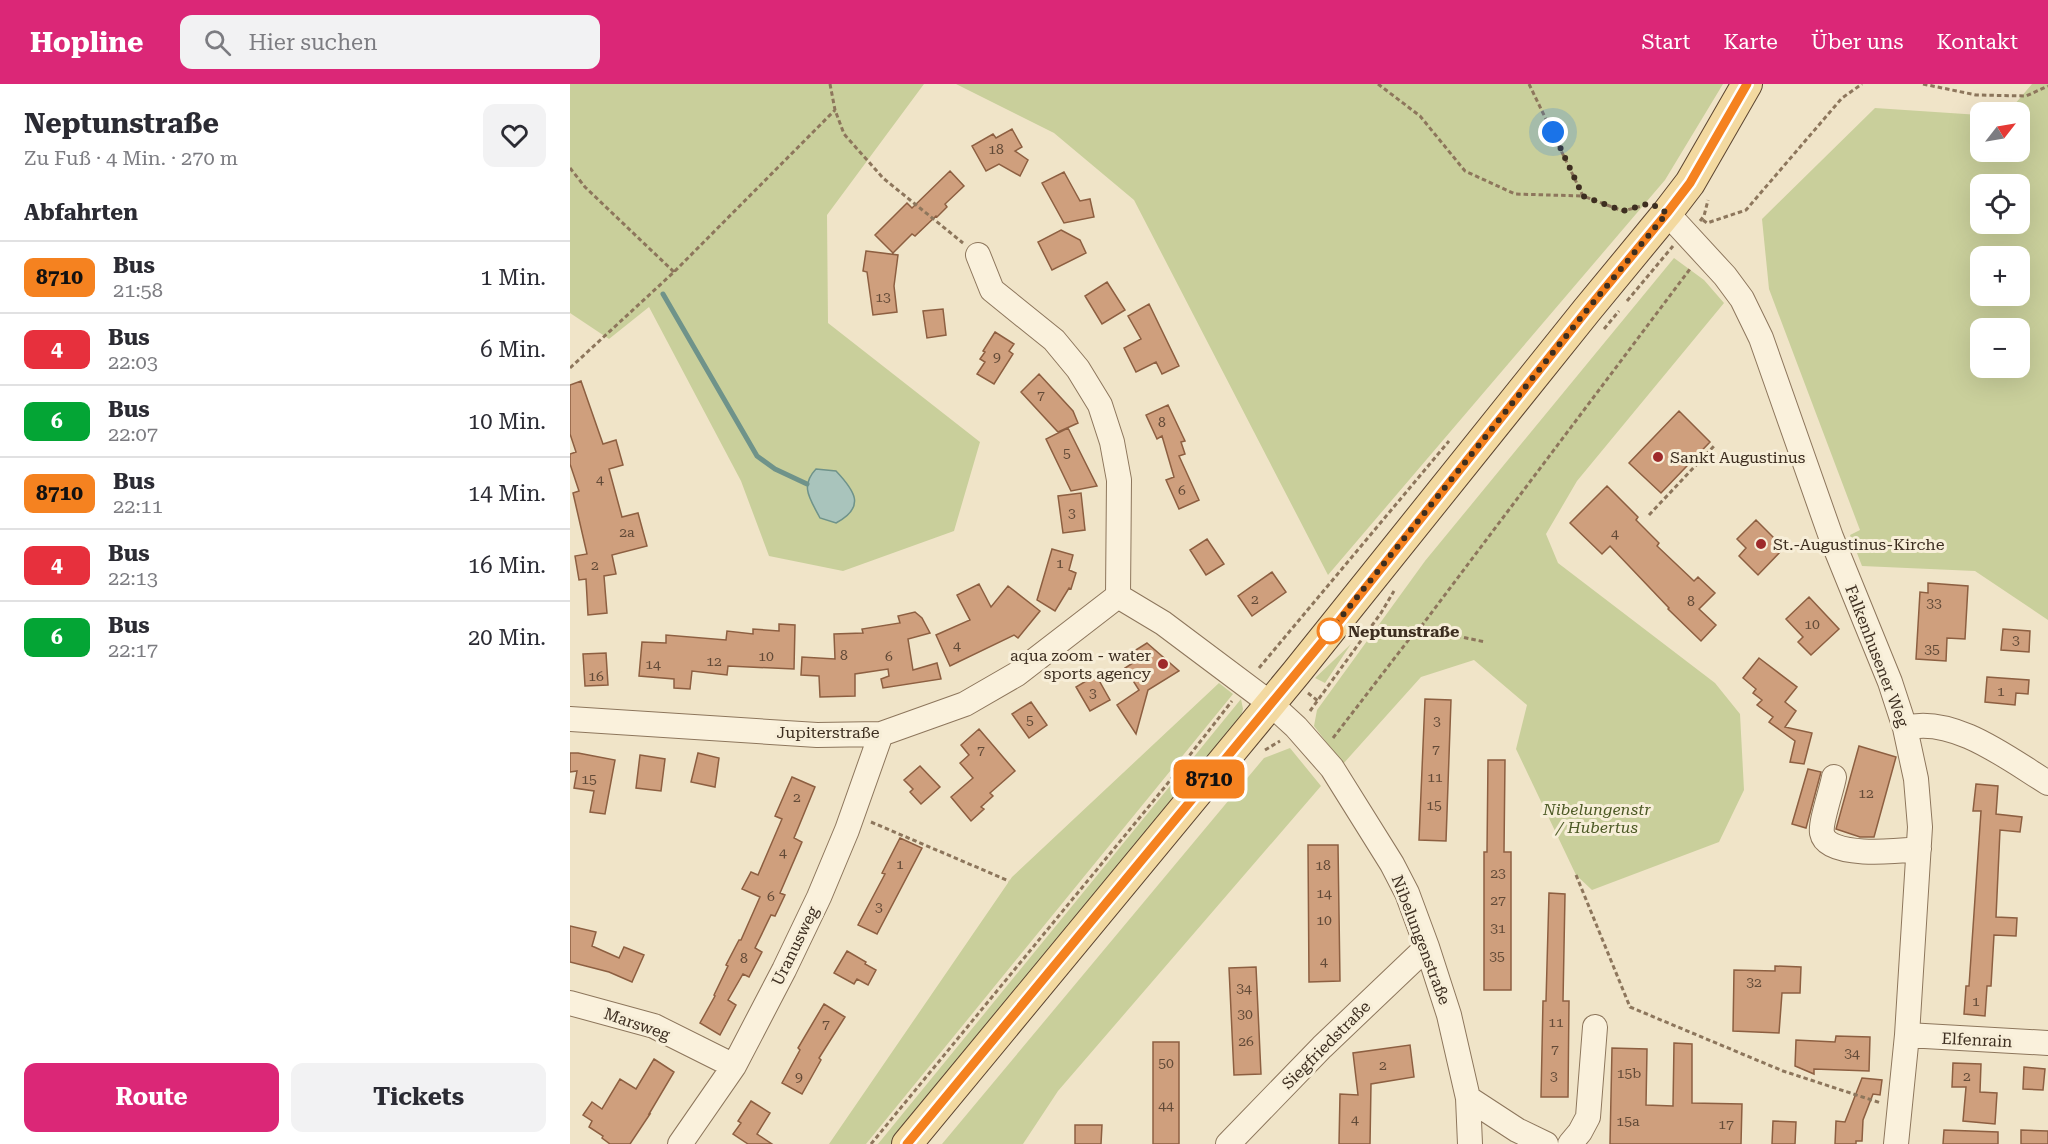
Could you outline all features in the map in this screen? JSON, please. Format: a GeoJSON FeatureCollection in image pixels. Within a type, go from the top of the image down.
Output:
{"type":"FeatureCollection","features":[{"type":"Feature","properties":{"kind":"main road"},"geometry":{"type":"LineString","coordinates":[[907,1144],[1271,704],[1667,213],[1690,183],[1747,84]]}},
{"type":"Feature","properties":{"kind":"street","name":"Falkenhusener Weg"},"geometry":{"type":"LineString","coordinates":[[1667,213],[1725,276],[1742,299],[1761,338],[1830,537],[1890,682],[1905,728],[1916,778],[1920,827],[1907,1035],[1896,1144]]}},
{"type":"Feature","properties":{"kind":"street"},"geometry":{"type":"LineString","coordinates":[[978,255],[992,290],[1054,340],[1078,369],[1100,405],[1112,442],[1119,480],[1118,596],[1163,623],[1271,704]]}},
{"type":"Feature","properties":{"kind":"street","name":"Jupiterstraße"},"geometry":{"type":"LineString","coordinates":[[570,719],[817,735],[881,734],[965,704],[1017,674],[1118,596]]}},
{"type":"Feature","properties":{"kind":"street","name":"Nibelungenstraße"},"geometry":{"type":"LineString","coordinates":[[1271,704],[1332,768],[1392,864],[1407,893],[1449,1015],[1468,1098],[1470,1144]]}},
{"type":"Feature","properties":{"kind":"street"},"geometry":{"type":"LineString","coordinates":[[1905,728],[1916,725],[1934,726],[1960,734],[1982,743],[2048,783]]}},
{"type":"Feature","properties":{"kind":"street","name":"Uranusweg"},"geometry":{"type":"LineString","coordinates":[[680,1144],[734,1066],[784,970],[819,897],[853,814],[881,734]]}},
{"type":"Feature","properties":{"kind":"street"},"geometry":{"type":"LineString","coordinates":[[1834,777],[1821,831],[1825,842],[1832,846],[1870,852],[1919,849]]}},
{"type":"Feature","properties":{"kind":"street","name":"Siegfriedstraße"},"geometry":{"type":"LineString","coordinates":[[1228,1144],[1322,1047],[1426,947]]}},
{"type":"Feature","properties":{"kind":"street","name":"Marsweg"},"geometry":{"type":"LineString","coordinates":[[570,1003],[654,1026],[734,1066]]}},
{"type":"Feature","properties":{"kind":"street"},"geometry":{"type":"LineString","coordinates":[[1570,1144],[1588,1117],[1595,1027]]}},
{"type":"Feature","properties":{"kind":"street","name":"Elfenrain"},"geometry":{"type":"LineString","coordinates":[[1907,1035],[2048,1043]]}},
{"type":"Feature","properties":{"kind":"street"},"geometry":{"type":"LineString","coordinates":[[1468,1098],[1517,1130],[1546,1144]]}},
{"type":"Feature","properties":{"kind":"path"},"geometry":{"type":"LineString","coordinates":[[830,84],[835,110],[844,134],[883,178],[978,255]]}},
{"type":"Feature","properties":{"kind":"path"},"geometry":{"type":"LineString","coordinates":[[1378,84],[1420,116],[1465,171],[1515,194],[1583,196],[1623,211],[1650,203],[1667,213]]}},
{"type":"Feature","properties":{"kind":"path"},"geometry":{"type":"LineString","coordinates":[[1529,84],[1583,196]]}},
{"type":"Feature","properties":{"kind":"path"},"geometry":{"type":"LineString","coordinates":[[1699,218],[1707,223],[1746,210],[1842,98],[1862,84]]}},
{"type":"Feature","properties":{"kind":"path"},"geometry":{"type":"LineString","coordinates":[[1923,84],[1976,95],[2026,96],[2048,86]]}},
{"type":"Feature","properties":{"kind":"path"},"geometry":{"type":"LineString","coordinates":[[570,368],[674,272],[835,110]]}},
{"type":"Feature","properties":{"kind":"path"},"geometry":{"type":"LineString","coordinates":[[570,168],[585,187],[674,272]]}},
{"type":"Feature","properties":{"kind":"path"},"geometry":{"type":"LineString","coordinates":[[1321,754],[1420,628],[1704,251]]}},
{"type":"Feature","properties":{"kind":"path"},"geometry":{"type":"LineString","coordinates":[[1649,515],[1714,446]]}},
{"type":"Feature","properties":{"kind":"path"},"geometry":{"type":"LineString","coordinates":[[871,1144],[1330,583]]}},
{"type":"Feature","properties":{"kind":"path"},"geometry":{"type":"LineString","coordinates":[[1420,628],[1485,642]]}},
{"type":"Feature","properties":{"kind":"path"},"geometry":{"type":"LineString","coordinates":[[853,814],[1009,881]]}},
{"type":"Feature","properties":{"kind":"path"},"geometry":{"type":"LineString","coordinates":[[1576,874],[1630,1007],[1783,1071],[1899,1109]]}},
{"type":"Feature","properties":{"kind":"green space"},"geometry":{"type":"Polygon","coordinates":[[[570,84],[924,84],[827,215],[828,323],[980,442],[954,531],[843,571],[769,556],[741,481],[649,307],[609,339],[570,313],[570,84]]]}},
{"type":"Feature","properties":{"kind":"green space"},"geometry":{"type":"Polygon","coordinates":[[[956,84],[1723,84],[1665,180],[1328,575],[1134,200],[1054,133],[956,84]]]}},
{"type":"Feature","properties":{"kind":"green space"},"geometry":{"type":"Polygon","coordinates":[[[2032,84],[2048,84],[2048,620],[1975,571],[1862,566],[1850,535],[1860,530],[1769,289],[1762,219],[1875,108],[1970,114],[1970,162],[2030,162],[2030,102],[2017,102],[2032,84]]]}},
{"type":"Feature","properties":{"kind":"green space","name":"Nibelungenstr / Hubertus"},"geometry":{"type":"Polygon","coordinates":[[[1674,258],[1704,280],[1724,303],[1577,481],[1546,534],[1558,563],[1715,683],[1740,714],[1744,790],[1719,842],[1592,890],[1576,875],[1516,749],[1527,705],[1474,660],[1421,677],[1343,764],[1314,726],[1317,710],[1425,561],[1674,258]]]}},
{"type":"Feature","properties":{"kind":"green space"},"geometry":{"type":"Polygon","coordinates":[[[1351,644],[1325,683],[1315,678],[1351,644]]]}},
{"type":"Feature","properties":{"kind":"green space"},"geometry":{"type":"Polygon","coordinates":[[[1219,683],[1233,694],[866,1144],[829,1144],[1012,877],[1219,683]]]}},
{"type":"Feature","properties":{"kind":"green space"},"geometry":{"type":"Polygon","coordinates":[[[1241,699],[1243,709],[1240,720],[897,1144],[878,1144],[1241,699]]]}},
{"type":"Feature","properties":{"kind":"green space"},"geometry":{"type":"Polygon","coordinates":[[[1290,748],[1321,786],[1058,1091],[1023,1144],[942,1144],[1264,758],[1290,748]]]}},
{"type":"Feature","properties":{"kind":"water"},"geometry":{"type":"Polygon","coordinates":[[[816,469],[836,471],[852,492],[854,505],[851,511],[836,523],[820,518],[808,494],[808,482],[816,469]]]}},
{"type":"Feature","properties":{"kind":"building"},"geometry":{"type":"Polygon","coordinates":[[[1012,129],[1022,147],[1015,151],[1028,160],[1020,176],[999,164],[986,171],[972,146],[993,134],[996,138],[1012,129]]]}},
{"type":"Feature","properties":{"kind":"building"},"geometry":{"type":"Polygon","coordinates":[[[950,171],[964,186],[945,204],[947,207],[937,217],[915,236],[912,234],[893,253],[875,235],[907,203],[912,208],[950,171]]]}},
{"type":"Feature","properties":{"kind":"building"},"geometry":{"type":"Polygon","coordinates":[[[1064,172],[1080,201],[1090,199],[1094,217],[1064,223],[1042,183],[1064,172]]]}},
{"type":"Feature","properties":{"kind":"building"},"geometry":{"type":"Polygon","coordinates":[[[1061,230],[1080,240],[1086,253],[1052,270],[1038,242],[1061,230]]]}},
{"type":"Feature","properties":{"kind":"building"},"geometry":{"type":"Polygon","coordinates":[[[866,251],[898,255],[894,286],[897,312],[873,315],[867,272],[863,271],[866,251]]]}},
{"type":"Feature","properties":{"kind":"building"},"geometry":{"type":"Polygon","coordinates":[[[1107,282],[1125,310],[1102,324],[1085,296],[1107,282]]]}},
{"type":"Feature","properties":{"kind":"building"},"geometry":{"type":"Polygon","coordinates":[[[1149,304],[1179,366],[1162,374],[1156,362],[1136,372],[1124,348],[1141,339],[1128,316],[1149,304]]]}},
{"type":"Feature","properties":{"kind":"building"},"geometry":{"type":"Polygon","coordinates":[[[943,309],[946,335],[927,338],[923,311],[943,309]]]}},
{"type":"Feature","properties":{"kind":"building"},"geometry":{"type":"Polygon","coordinates":[[[995,332],[1014,344],[1009,351],[1013,354],[994,384],[977,374],[985,362],[980,359],[985,352],[983,351],[995,332]]]}},
{"type":"Feature","properties":{"kind":"building"},"geometry":{"type":"Polygon","coordinates":[[[1039,374],[1073,411],[1078,423],[1058,432],[1021,392],[1039,374]]]}},
{"type":"Feature","properties":{"kind":"building"},"geometry":{"type":"Polygon","coordinates":[[[581,381],[603,444],[616,440],[623,465],[609,469],[622,517],[638,513],[647,546],[612,555],[616,574],[604,576],[607,613],[588,615],[586,579],[579,580],[575,556],[587,554],[573,493],[579,491],[570,464],[570,454],[576,452],[570,434],[570,385],[581,381]]]}},
{"type":"Feature","properties":{"kind":"building"},"geometry":{"type":"Polygon","coordinates":[[[1168,405],[1185,441],[1181,442],[1185,454],[1179,456],[1199,500],[1179,509],[1166,480],[1174,477],[1162,436],[1157,439],[1146,415],[1168,405]]]}},
{"type":"Feature","properties":{"kind":"building"},"geometry":{"type":"Polygon","coordinates":[[[1679,411],[1710,442],[1661,493],[1629,463],[1679,411]]]}},
{"type":"Feature","properties":{"kind":"building"},"geometry":{"type":"Polygon","coordinates":[[[1068,428],[1097,486],[1071,491],[1046,439],[1068,428]]]}},
{"type":"Feature","properties":{"kind":"building"},"geometry":{"type":"Polygon","coordinates":[[[1607,486],[1638,517],[1636,520],[1659,543],[1657,546],[1694,581],[1698,577],[1715,593],[1699,609],[1716,625],[1701,641],[1610,546],[1602,554],[1570,523],[1607,486]]]}},
{"type":"Feature","properties":{"kind":"building"},"geometry":{"type":"Polygon","coordinates":[[[1081,493],[1085,530],[1063,533],[1058,496],[1081,493]]]}},
{"type":"Feature","properties":{"kind":"building","name":"St.-Augustinus-Kirche"},"geometry":{"type":"Polygon","coordinates":[[[1756,520],[1784,548],[1758,575],[1739,556],[1746,548],[1737,539],[1756,520]]]}},
{"type":"Feature","properties":{"kind":"building"},"geometry":{"type":"Polygon","coordinates":[[[1207,539],[1224,564],[1206,575],[1190,550],[1207,539]]]}},
{"type":"Feature","properties":{"kind":"building"},"geometry":{"type":"Polygon","coordinates":[[[1052,549],[1073,555],[1069,570],[1076,573],[1071,589],[1069,588],[1055,611],[1037,600],[1052,549]]]}},
{"type":"Feature","properties":{"kind":"building"},"geometry":{"type":"Polygon","coordinates":[[[1272,572],[1286,592],[1252,616],[1238,596],[1272,572]]]}},
{"type":"Feature","properties":{"kind":"building"},"geometry":{"type":"Polygon","coordinates":[[[1928,583],[1968,586],[1965,639],[1947,638],[1946,661],[1916,659],[1920,592],[1928,593],[1928,583]]]}},
{"type":"Feature","properties":{"kind":"building"},"geometry":{"type":"Polygon","coordinates":[[[979,584],[991,607],[1008,586],[1040,611],[1018,638],[1014,635],[950,666],[936,635],[970,620],[957,595],[979,584]]]}},
{"type":"Feature","properties":{"kind":"building"},"geometry":{"type":"Polygon","coordinates":[[[1809,597],[1839,629],[1811,655],[1798,642],[1803,637],[1786,619],[1809,597]]]}},
{"type":"Feature","properties":{"kind":"building"},"geometry":{"type":"Polygon","coordinates":[[[915,612],[922,618],[930,633],[908,639],[913,670],[937,663],[941,679],[883,688],[881,679],[889,676],[888,669],[855,674],[855,696],[820,697],[819,676],[801,675],[802,657],[835,659],[834,634],[863,633],[862,629],[900,623],[898,616],[915,612]]]}},
{"type":"Feature","properties":{"kind":"building"},"geometry":{"type":"Polygon","coordinates":[[[779,624],[795,625],[794,669],[728,666],[727,675],[692,671],[690,689],[674,688],[674,679],[639,676],[642,642],[666,643],[666,635],[726,640],[727,631],[753,634],[753,629],[779,631],[779,624]]]}},
{"type":"Feature","properties":{"kind":"building"},"geometry":{"type":"Polygon","coordinates":[[[2003,629],[2030,631],[2029,652],[2001,650],[2003,629]]]}},
{"type":"Feature","properties":{"kind":"building"},"geometry":{"type":"Polygon","coordinates":[[[1147,643],[1179,671],[1148,690],[1136,734],[1117,705],[1139,690],[1125,668],[1136,661],[1131,653],[1147,643]]]}},
{"type":"Feature","properties":{"kind":"building"},"geometry":{"type":"Polygon","coordinates":[[[606,653],[608,685],[585,686],[583,654],[606,653]]]}},
{"type":"Feature","properties":{"kind":"building"},"geometry":{"type":"Polygon","coordinates":[[[1759,658],[1797,687],[1785,702],[1796,711],[1785,727],[1812,733],[1804,764],[1790,762],[1795,741],[1769,722],[1773,717],[1757,705],[1762,700],[1753,693],[1756,689],[1743,678],[1759,658]]]}},
{"type":"Feature","properties":{"kind":"building"},"geometry":{"type":"Polygon","coordinates":[[[1096,675],[1110,700],[1090,711],[1076,687],[1096,675]]]}},
{"type":"Feature","properties":{"kind":"building"},"geometry":{"type":"Polygon","coordinates":[[[1987,677],[2029,680],[2028,694],[2016,693],[2015,705],[1985,702],[1987,677]]]}},
{"type":"Feature","properties":{"kind":"building"},"geometry":{"type":"Polygon","coordinates":[[[1425,699],[1451,700],[1446,841],[1419,840],[1425,699]]]}},
{"type":"Feature","properties":{"kind":"building"},"geometry":{"type":"Polygon","coordinates":[[[1031,702],[1047,725],[1029,738],[1012,714],[1031,702]]]}},
{"type":"Feature","properties":{"kind":"building"},"geometry":{"type":"Polygon","coordinates":[[[979,729],[1015,771],[990,793],[993,796],[981,807],[984,809],[971,821],[951,797],[973,778],[960,763],[969,755],[961,745],[979,729]]]}},
{"type":"Feature","properties":{"kind":"building"},"geometry":{"type":"Polygon","coordinates":[[[1859,746],[1896,757],[1874,837],[1860,837],[1836,829],[1859,746]]]}},
{"type":"Feature","properties":{"kind":"building"},"geometry":{"type":"Polygon","coordinates":[[[570,753],[615,760],[605,814],[590,812],[594,791],[574,788],[577,771],[570,772],[570,753]]]}},
{"type":"Feature","properties":{"kind":"building"},"geometry":{"type":"Polygon","coordinates":[[[698,753],[719,758],[715,787],[691,782],[698,753]]]}},
{"type":"Feature","properties":{"kind":"building"},"geometry":{"type":"Polygon","coordinates":[[[640,755],[665,759],[661,791],[636,788],[640,755]]]}},
{"type":"Feature","properties":{"kind":"building"},"geometry":{"type":"Polygon","coordinates":[[[1488,760],[1505,760],[1504,852],[1511,852],[1511,990],[1484,990],[1484,852],[1487,852],[1488,760]]]}},
{"type":"Feature","properties":{"kind":"building"},"geometry":{"type":"Polygon","coordinates":[[[920,766],[940,787],[921,804],[910,792],[913,789],[904,780],[920,766]]]}},
{"type":"Feature","properties":{"kind":"building"},"geometry":{"type":"Polygon","coordinates":[[[1808,769],[1821,772],[1806,828],[1792,824],[1808,769]]]}},
{"type":"Feature","properties":{"kind":"building"},"geometry":{"type":"Polygon","coordinates":[[[792,777],[815,787],[794,838],[802,842],[780,893],[785,895],[775,916],[771,915],[755,948],[762,952],[749,977],[743,974],[728,1000],[736,1005],[720,1035],[700,1023],[715,996],[728,966],[726,965],[741,940],[760,897],[742,889],[751,872],[758,875],[782,819],[775,816],[792,777]]]}},
{"type":"Feature","properties":{"kind":"building"},"geometry":{"type":"Polygon","coordinates":[[[1976,784],[1998,786],[1996,814],[2022,817],[2020,832],[2000,830],[1996,917],[2017,918],[2016,936],[1994,935],[1991,986],[1987,986],[1985,1016],[1964,1014],[1966,986],[1969,986],[1981,811],[1973,811],[1976,784]]]}},
{"type":"Feature","properties":{"kind":"building"},"geometry":{"type":"Polygon","coordinates":[[[900,838],[922,848],[877,934],[858,925],[885,874],[882,873],[900,838]]]}},
{"type":"Feature","properties":{"kind":"building"},"geometry":{"type":"Polygon","coordinates":[[[1308,845],[1338,845],[1340,981],[1309,982],[1308,845]]]}},
{"type":"Feature","properties":{"kind":"building"},"geometry":{"type":"Polygon","coordinates":[[[1549,893],[1565,894],[1563,1001],[1569,1001],[1568,1097],[1541,1097],[1549,893]]]}},
{"type":"Feature","properties":{"kind":"building"},"geometry":{"type":"Polygon","coordinates":[[[570,926],[596,932],[592,946],[619,958],[624,947],[644,955],[632,982],[609,972],[570,962],[570,926]]]}},
{"type":"Feature","properties":{"kind":"building"},"geometry":{"type":"Polygon","coordinates":[[[847,951],[876,970],[868,985],[857,979],[854,984],[834,973],[847,951]]]}},
{"type":"Feature","properties":{"kind":"building"},"geometry":{"type":"Polygon","coordinates":[[[1775,966],[1801,967],[1800,993],[1782,993],[1779,1033],[1733,1031],[1734,970],[1775,971],[1775,966]]]}},
{"type":"Feature","properties":{"kind":"building"},"geometry":{"type":"Polygon","coordinates":[[[1256,967],[1261,1074],[1234,1075],[1229,968],[1256,967]]]}},
{"type":"Feature","properties":{"kind":"building"},"geometry":{"type":"Polygon","coordinates":[[[824,1004],[845,1017],[819,1058],[821,1060],[802,1094],[782,1083],[800,1050],[798,1048],[824,1004]]]}},
{"type":"Feature","properties":{"kind":"building"},"geometry":{"type":"Polygon","coordinates":[[[1836,1036],[1870,1037],[1869,1071],[1814,1069],[1814,1074],[1795,1066],[1796,1040],[1835,1042],[1836,1036]]]}},
{"type":"Feature","properties":{"kind":"building"},"geometry":{"type":"Polygon","coordinates":[[[1153,1042],[1179,1042],[1179,1144],[1153,1144],[1153,1042]]]}},
{"type":"Feature","properties":{"kind":"building"},"geometry":{"type":"Polygon","coordinates":[[[1674,1043],[1692,1044],[1692,1103],[1742,1104],[1741,1144],[1610,1144],[1612,1048],[1647,1049],[1646,1105],[1673,1106],[1674,1043]]]}},
{"type":"Feature","properties":{"kind":"building"},"geometry":{"type":"Polygon","coordinates":[[[1410,1045],[1414,1077],[1371,1084],[1370,1144],[1339,1144],[1340,1094],[1358,1095],[1353,1053],[1410,1045]]]}},
{"type":"Feature","properties":{"kind":"building"},"geometry":{"type":"Polygon","coordinates":[[[654,1059],[674,1072],[630,1144],[610,1144],[602,1138],[603,1136],[589,1127],[592,1121],[583,1115],[592,1102],[602,1109],[620,1079],[636,1089],[654,1059]]]}},
{"type":"Feature","properties":{"kind":"building"},"geometry":{"type":"Polygon","coordinates":[[[1953,1063],[1981,1064],[1980,1092],[1997,1093],[1995,1124],[1963,1121],[1966,1087],[1952,1087],[1953,1063]]]}},
{"type":"Feature","properties":{"kind":"building"},"geometry":{"type":"Polygon","coordinates":[[[2024,1067],[2045,1069],[2043,1090],[2023,1089],[2024,1067]]]}},
{"type":"Feature","properties":{"kind":"building"},"geometry":{"type":"Polygon","coordinates":[[[1862,1078],[1882,1080],[1880,1095],[1873,1094],[1863,1120],[1862,1141],[1856,1141],[1856,1144],[1835,1144],[1836,1121],[1845,1122],[1862,1078]]]}},
{"type":"Feature","properties":{"kind":"building"},"geometry":{"type":"Polygon","coordinates":[[[751,1101],[770,1113],[757,1134],[772,1144],[748,1144],[733,1134],[741,1123],[738,1121],[751,1101]]]}},
{"type":"Feature","properties":{"kind":"building"},"geometry":{"type":"Polygon","coordinates":[[[1773,1121],[1796,1122],[1795,1144],[1772,1144],[1773,1121]]]}},
{"type":"Feature","properties":{"kind":"building"},"geometry":{"type":"Polygon","coordinates":[[[1075,1125],[1102,1125],[1101,1144],[1075,1144],[1075,1125]]]}},
{"type":"Feature","properties":{"kind":"building"},"geometry":{"type":"Polygon","coordinates":[[[1944,1130],[1998,1132],[1998,1144],[1943,1144],[1944,1130]]]}},
{"type":"Feature","properties":{"kind":"building"},"geometry":{"type":"Polygon","coordinates":[[[2021,1130],[2048,1131],[2048,1144],[2021,1144],[2021,1130]]]}},
{"type":"Feature","properties":{"kind":"waterway"},"geometry":{"type":"LineString","coordinates":[[663,294],[757,456],[775,469],[807,484]]}},
{"type":"Feature","properties":{"kind":"bus line","name":"8710"},"geometry":{"type":"LineString","coordinates":[[907,1144],[1332,630],[1667,213],[1690,183],[1747,84]]}},
{"type":"Feature","properties":{"kind":"place","name":"Sankt Augustinus"},"geometry":{"type":"Point","coordinates":[1658,457]}},
{"type":"Feature","properties":{"kind":"place","name":"St.-Augustinus-Kirche"},"geometry":{"type":"Point","coordinates":[1761,544]}},
{"type":"Feature","properties":{"kind":"place","name":"Neptunstraße"},"geometry":{"type":"Point","coordinates":[1330,631]}},
{"type":"Feature","properties":{"kind":"place","name":"aqua zoom - water sports agency"},"geometry":{"type":"Point","coordinates":[1163,664]}},
{"type":"Feature","properties":{"kind":"route"},"geometry":{"type":"LineString","coordinates":[[1330,631],[1667,213],[1650,203],[1623,211],[1583,196],[1553,132]]}}]}
